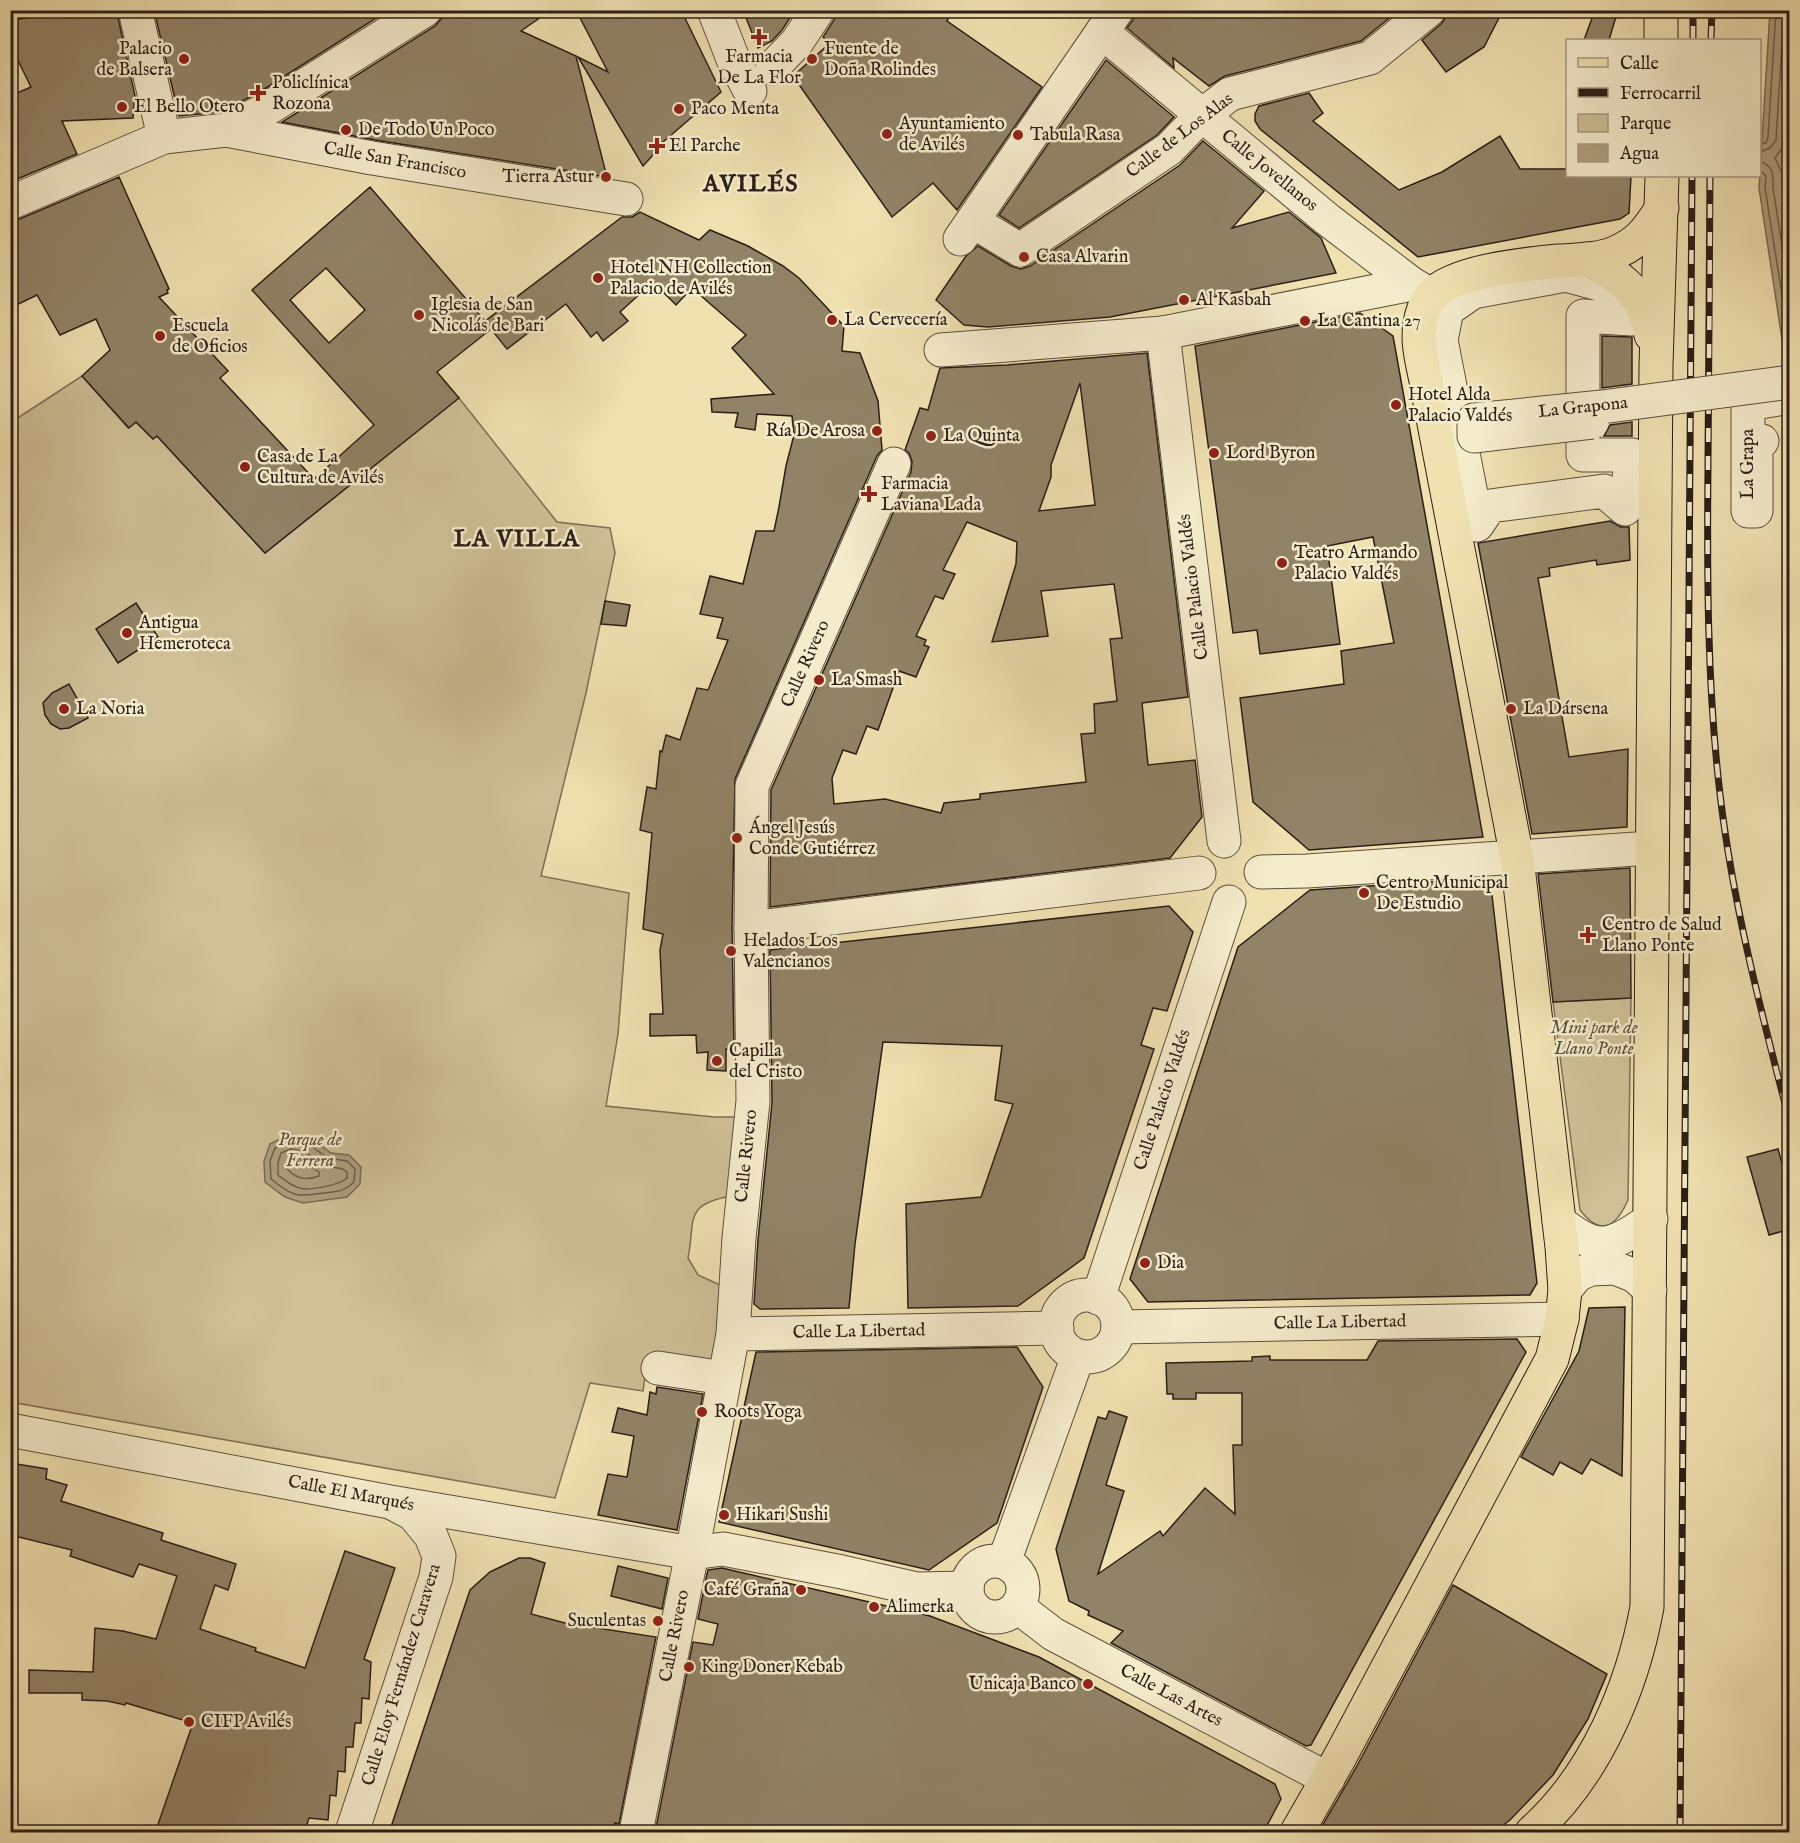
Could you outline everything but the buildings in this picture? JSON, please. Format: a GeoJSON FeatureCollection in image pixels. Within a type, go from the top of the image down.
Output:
{"type":"FeatureCollection","features":[{"type":"Feature","properties":{"kind":"main road"},"geometry":{"type":"LineString","coordinates":[[1661,10],[1661,39]]}},
{"type":"Feature","properties":{"kind":"main road"},"geometry":{"type":"LineString","coordinates":[[1532,1833],[1554,1813],[1584,1771],[1629,1680],[1640,1644],[1647,1607],[1651,848],[1640,507],[1656,365],[1662,177]]}},
{"type":"Feature","properties":{"kind":"main road"},"geometry":{"type":"LineString","coordinates":[[1297,1833],[1552,1359],[1564,1305],[1559,1221],[1517,858],[1466,526],[1419,334],[1423,310],[1421,290],[1447,284],[1465,276],[1536,263],[1586,259],[1615,253],[1632,244],[1647,232],[1662,208]]}},
{"type":"Feature","properties":{"kind":"main road"},"geometry":{"type":"LineString","coordinates":[[1586,259],[1607,269],[1632,289],[1644,306],[1656,365]]}},
{"type":"Feature","properties":{"kind":"street"},"geometry":{"type":"LineString","coordinates":[[135,10],[164,137]]}},
{"type":"Feature","properties":{"kind":"street"},"geometry":{"type":"LineString","coordinates":[[226,130],[267,109],[425,10]]}},
{"type":"Feature","properties":{"kind":"street"},"geometry":{"type":"LineString","coordinates":[[714,10],[733,59],[750,90]]}},
{"type":"Feature","properties":{"kind":"street"},"geometry":{"type":"LineString","coordinates":[[772,68],[797,42],[818,10]]}},
{"type":"Feature","properties":{"kind":"street","name":"Calle de Los Alas"},"geometry":{"type":"LineString","coordinates":[[1110,21],[966,231],[1020,250],[1169,149],[1202,116],[1230,94],[1370,58],[1429,10]]}},
{"type":"Feature","properties":{"kind":"street","name":"Calle Jovellanos"},"geometry":{"type":"LineString","coordinates":[[1110,21],[1202,116],[1328,219],[1421,290]]}},
{"type":"Feature","properties":{"kind":"street","name":"Calle San Francisco"},"geometry":{"type":"LineString","coordinates":[[10,203],[164,137],[226,130],[372,158],[626,199]]}},
{"type":"Feature","properties":{"kind":"street"},"geometry":{"type":"LineString","coordinates":[[1566,275],[1614,288],[1632,319],[1583,316],[1583,454],[1632,455],[1640,507],[1466,526],[1441,340],[1447,310],[1473,292],[1566,275]]}},
{"type":"Feature","properties":{"kind":"street"},"geometry":{"type":"LineString","coordinates":[[941,350],[1163,333],[1421,290]]}},
{"type":"Feature","properties":{"kind":"street","name":"Calle Palacio Valdés"},"geometry":{"type":"LineString","coordinates":[[1163,333],[1224,842]]}},
{"type":"Feature","properties":{"kind":"street","name":"La Grapona"},"geometry":{"type":"LineString","coordinates":[[1592,418],[1474,436],[1474,420],[1602,407],[1762,384],[1790,397]]}},
{"type":"Feature","properties":{"kind":"street","name":"La Grapa"},"geometry":{"type":"LineString","coordinates":[[1762,384],[1748,511],[1756,511],[1756,441],[1762,441]]}},
{"type":"Feature","properties":{"kind":"street","name":"Calle Rivero"},"geometry":{"type":"LineString","coordinates":[[636,1833],[733,1334],[739,1238],[753,1101],[752,786],[894,464]]}},
{"type":"Feature","properties":{"kind":"street"},"geometry":{"type":"LineString","coordinates":[[1240,842],[1257,857],[1261,872],[1254,890],[1247,897],[1229,902],[1220,900],[1206,890],[1199,873],[1199,866],[1205,853],[1217,843],[1240,842]]}},
{"type":"Feature","properties":{"kind":"street"},"geometry":{"type":"LineString","coordinates":[[1261,872],[1284,873],[1651,848]]}},
{"type":"Feature","properties":{"kind":"street"},"geometry":{"type":"LineString","coordinates":[[751,928],[1199,873]]}},
{"type":"Feature","properties":{"kind":"street","name":"Calle Palacio Valdés"},"geometry":{"type":"LineString","coordinates":[[1098,1298],[1229,902]]}},
{"type":"Feature","properties":{"kind":"street"},"geometry":{"type":"LineString","coordinates":[[1559,1221],[1579,1237],[1604,1244],[1623,1239],[1650,1219]]}},
{"type":"Feature","properties":{"kind":"street"},"geometry":{"type":"LineString","coordinates":[[1564,1305],[1576,1275],[1591,1269],[1615,1268],[1635,1276],[1650,1290]]}},
{"type":"Feature","properties":{"kind":"street"},"geometry":{"type":"LineString","coordinates":[[1081,1296],[1098,1298],[1110,1306],[1118,1320],[1118,1327],[1112,1345],[1105,1351],[1087,1357],[1078,1356],[1063,1345],[1057,1328],[1057,1320],[1066,1305],[1081,1296]]}},
{"type":"Feature","properties":{"kind":"street","name":"Calle La Libertad"},"geometry":{"type":"LineString","coordinates":[[1118,1327],[1564,1305]]}},
{"type":"Feature","properties":{"kind":"street","name":"Calle La Libertad"},"geometry":{"type":"LineString","coordinates":[[733,1334],[1057,1328]]}},
{"type":"Feature","properties":{"kind":"street"},"geometry":{"type":"LineString","coordinates":[[1004,1562],[1078,1356]]}},
{"type":"Feature","properties":{"kind":"street"},"geometry":{"type":"LineString","coordinates":[[658,1368],[724,1378]]}},
{"type":"Feature","properties":{"kind":"street","name":"Calle El Marqués"},"geometry":{"type":"LineString","coordinates":[[10,1430],[390,1502],[692,1553]]}},
{"type":"Feature","properties":{"kind":"street","name":"Calle Eloy Fernández Caravera"},"geometry":{"type":"LineString","coordinates":[[352,1833],[436,1576],[439,1556],[431,1536],[413,1514],[390,1502]]}},
{"type":"Feature","properties":{"kind":"street"},"geometry":{"type":"LineString","coordinates":[[692,1553],[723,1549],[917,1589],[967,1588]]}},
{"type":"Feature","properties":{"kind":"street"},"geometry":{"type":"LineString","coordinates":[[1004,1562],[1012,1566],[1023,1581],[1022,1599],[1018,1607],[1010,1613],[1000,1617],[990,1617],[973,1607],[968,1598],[969,1578],[975,1569],[984,1563],[1004,1562]]}},
{"type":"Feature","properties":{"kind":"street","name":"Calle Las Artes"},"geometry":{"type":"LineString","coordinates":[[1018,1607],[1053,1634],[1328,1779]]}},
{"type":"Feature","properties":{"kind":"green space","name":"Parque de Ferrera"},"geometry":{"type":"Polygon","coordinates":[[[82,376],[128,428],[136,422],[153,439],[157,436],[265,553],[459,398],[557,522],[610,528],[615,553],[586,693],[541,876],[629,893],[618,1034],[606,1106],[714,1117],[740,1117],[731,1196],[705,1204],[698,1210],[692,1224],[688,1258],[698,1275],[720,1285],[714,1368],[648,1357],[643,1391],[590,1383],[555,1498],[11,1402],[10,423],[82,376]]]}},
{"type":"Feature","properties":{"kind":"green space","name":"Mini park de Llano Ponte"},"geometry":{"type":"Polygon","coordinates":[[[1631,998],[1628,1200],[1613,1222],[1601,1226],[1595,1224],[1580,1210],[1553,1002],[1631,998]]]}},
{"type":"Feature","properties":{"kind":"water"},"geometry":{"type":"Polygon","coordinates":[[[1770,11],[1789,11],[1789,385],[1759,188],[1770,11]]]}},
{"type":"Feature","properties":{"kind":"water"},"geometry":{"type":"Polygon","coordinates":[[[290,1134],[311,1139],[331,1153],[349,1155],[361,1167],[360,1184],[347,1197],[303,1203],[285,1197],[265,1182],[264,1161],[270,1144],[290,1134]]]}},
{"type":"Feature","properties":{"kind":"railway"},"geometry":{"type":"LineString","coordinates":[[1693,10],[1693,39]]}},
{"type":"Feature","properties":{"kind":"railway"},"geometry":{"type":"LineString","coordinates":[[1711,39],[1712,10]]}},
{"type":"Feature","properties":{"kind":"railway"},"geometry":{"type":"LineString","coordinates":[[1680,1832],[1692,177]]}},
{"type":"Feature","properties":{"kind":"railway"},"geometry":{"type":"LineString","coordinates":[[1710,177],[1708,588],[1712,712],[1720,794],[1732,877],[1759,1001],[1790,1123]]}},
{"type":"Feature","properties":{"kind":"place","name":"Farmacia De La Flor"},"geometry":{"type":"Point","coordinates":[759,37]}},
{"type":"Feature","properties":{"kind":"place","name":"Palacio de Balsera"},"geometry":{"type":"Point","coordinates":[184,59]}},
{"type":"Feature","properties":{"kind":"place","name":"Fuente de Doña Rolindes"},"geometry":{"type":"Point","coordinates":[812,59]}},
{"type":"Feature","properties":{"kind":"place","name":"Policlínica Rozona"},"geometry":{"type":"Point","coordinates":[258,93]}},
{"type":"Feature","properties":{"kind":"place","name":"El Bello Otero"},"geometry":{"type":"Point","coordinates":[122,107]}},
{"type":"Feature","properties":{"kind":"place","name":"Paco Menta"},"geometry":{"type":"Point","coordinates":[679,109]}},
{"type":"Feature","properties":{"kind":"place","name":"De Todo Un Poco"},"geometry":{"type":"Point","coordinates":[346,130]}},
{"type":"Feature","properties":{"kind":"place","name":"Ayuntamiento de Avilés"},"geometry":{"type":"Point","coordinates":[887,134]}},
{"type":"Feature","properties":{"kind":"place","name":"Tabula Rasa"},"geometry":{"type":"Point","coordinates":[1018,135]}},
{"type":"Feature","properties":{"kind":"place","name":"El Parche"},"geometry":{"type":"Point","coordinates":[657,146]}},
{"type":"Feature","properties":{"kind":"place","name":"Tierra Astur"},"geometry":{"type":"Point","coordinates":[606,177]}},
{"type":"Feature","properties":{"kind":"place","name":"Casa Alvarin"},"geometry":{"type":"Point","coordinates":[1024,257]}},
{"type":"Feature","properties":{"kind":"place","name":"Hotel NH Collection Palacio de Avilés"},"geometry":{"type":"Point","coordinates":[598,278]}},
{"type":"Feature","properties":{"kind":"place","name":"Al Kasbah"},"geometry":{"type":"Point","coordinates":[1184,300]}},
{"type":"Feature","properties":{"kind":"place","name":"Iglesia de San Nicolás de Bari"},"geometry":{"type":"Point","coordinates":[419,315]}},
{"type":"Feature","properties":{"kind":"place","name":"La Cervecería"},"geometry":{"type":"Point","coordinates":[832,320]}},
{"type":"Feature","properties":{"kind":"place","name":"La Cantina 27"},"geometry":{"type":"Point","coordinates":[1305,321]}},
{"type":"Feature","properties":{"kind":"place","name":"Escuela de Oficios"},"geometry":{"type":"Point","coordinates":[160,336]}},
{"type":"Feature","properties":{"kind":"place","name":"Hotel Alda Palacio Valdés"},"geometry":{"type":"Point","coordinates":[1396,405]}},
{"type":"Feature","properties":{"kind":"place","name":"Ría De Arosa"},"geometry":{"type":"Point","coordinates":[877,431]}},
{"type":"Feature","properties":{"kind":"place","name":"La Quinta"},"geometry":{"type":"Point","coordinates":[931,436]}},
{"type":"Feature","properties":{"kind":"place","name":"Lord Byron"},"geometry":{"type":"Point","coordinates":[1214,453]}},
{"type":"Feature","properties":{"kind":"place","name":"Casa de La Cultura de Avilés"},"geometry":{"type":"Point","coordinates":[245,467]}},
{"type":"Feature","properties":{"kind":"place","name":"Farmacia Laviana Lada"},"geometry":{"type":"Point","coordinates":[869,494]}},
{"type":"Feature","properties":{"kind":"place","name":"Teatro Armando Palacio Valdés"},"geometry":{"type":"Point","coordinates":[1282,563]}},
{"type":"Feature","properties":{"kind":"place","name":"Antigua Hemeroteca"},"geometry":{"type":"Point","coordinates":[127,633]}},
{"type":"Feature","properties":{"kind":"place","name":"La Smash"},"geometry":{"type":"Point","coordinates":[819,680]}},
{"type":"Feature","properties":{"kind":"place","name":"La Noria"},"geometry":{"type":"Point","coordinates":[64,709]}},
{"type":"Feature","properties":{"kind":"place","name":"La Dársena"},"geometry":{"type":"Point","coordinates":[1511,709]}},
{"type":"Feature","properties":{"kind":"place","name":"Ángel Jesús Conde Gutiérrez"},"geometry":{"type":"Point","coordinates":[737,838]}},
{"type":"Feature","properties":{"kind":"place","name":"Centro Municipal De Estudio"},"geometry":{"type":"Point","coordinates":[1364,893]}},
{"type":"Feature","properties":{"kind":"place","name":"Centro de Salud Llano Ponte"},"geometry":{"type":"Point","coordinates":[1588,935]}},
{"type":"Feature","properties":{"kind":"place","name":"Helados Los Valencianos"},"geometry":{"type":"Point","coordinates":[731,951]}},
{"type":"Feature","properties":{"kind":"place","name":"Capilla del Cristo"},"geometry":{"type":"Point","coordinates":[717,1061]}},
{"type":"Feature","properties":{"kind":"place","name":"Dia"},"geometry":{"type":"Point","coordinates":[1145,1263]}},
{"type":"Feature","properties":{"kind":"place","name":"Roots Yoga"},"geometry":{"type":"Point","coordinates":[702,1412]}},
{"type":"Feature","properties":{"kind":"place","name":"Hikari Sushi"},"geometry":{"type":"Point","coordinates":[724,1515]}},
{"type":"Feature","properties":{"kind":"place","name":"Café Graña"},"geometry":{"type":"Point","coordinates":[801,1590]}},
{"type":"Feature","properties":{"kind":"place","name":"Alimerka"},"geometry":{"type":"Point","coordinates":[874,1607]}},
{"type":"Feature","properties":{"kind":"place","name":"Suculentas"},"geometry":{"type":"Point","coordinates":[658,1621]}},
{"type":"Feature","properties":{"kind":"place","name":"King Doner Kebab"},"geometry":{"type":"Point","coordinates":[689,1667]}},
{"type":"Feature","properties":{"kind":"place","name":"Unicaja Banco"},"geometry":{"type":"Point","coordinates":[1088,1684]}},
{"type":"Feature","properties":{"kind":"place","name":"CIFP Avilés"},"geometry":{"type":"Point","coordinates":[189,1722]}},
{"type":"Feature","properties":{"kind":"district","name":"AVILÉS"},"geometry":{"type":"Point","coordinates":[751,184]}},
{"type":"Feature","properties":{"kind":"district","name":"LA VILLA"},"geometry":{"type":"Point","coordinates":[517,539]}}]}
